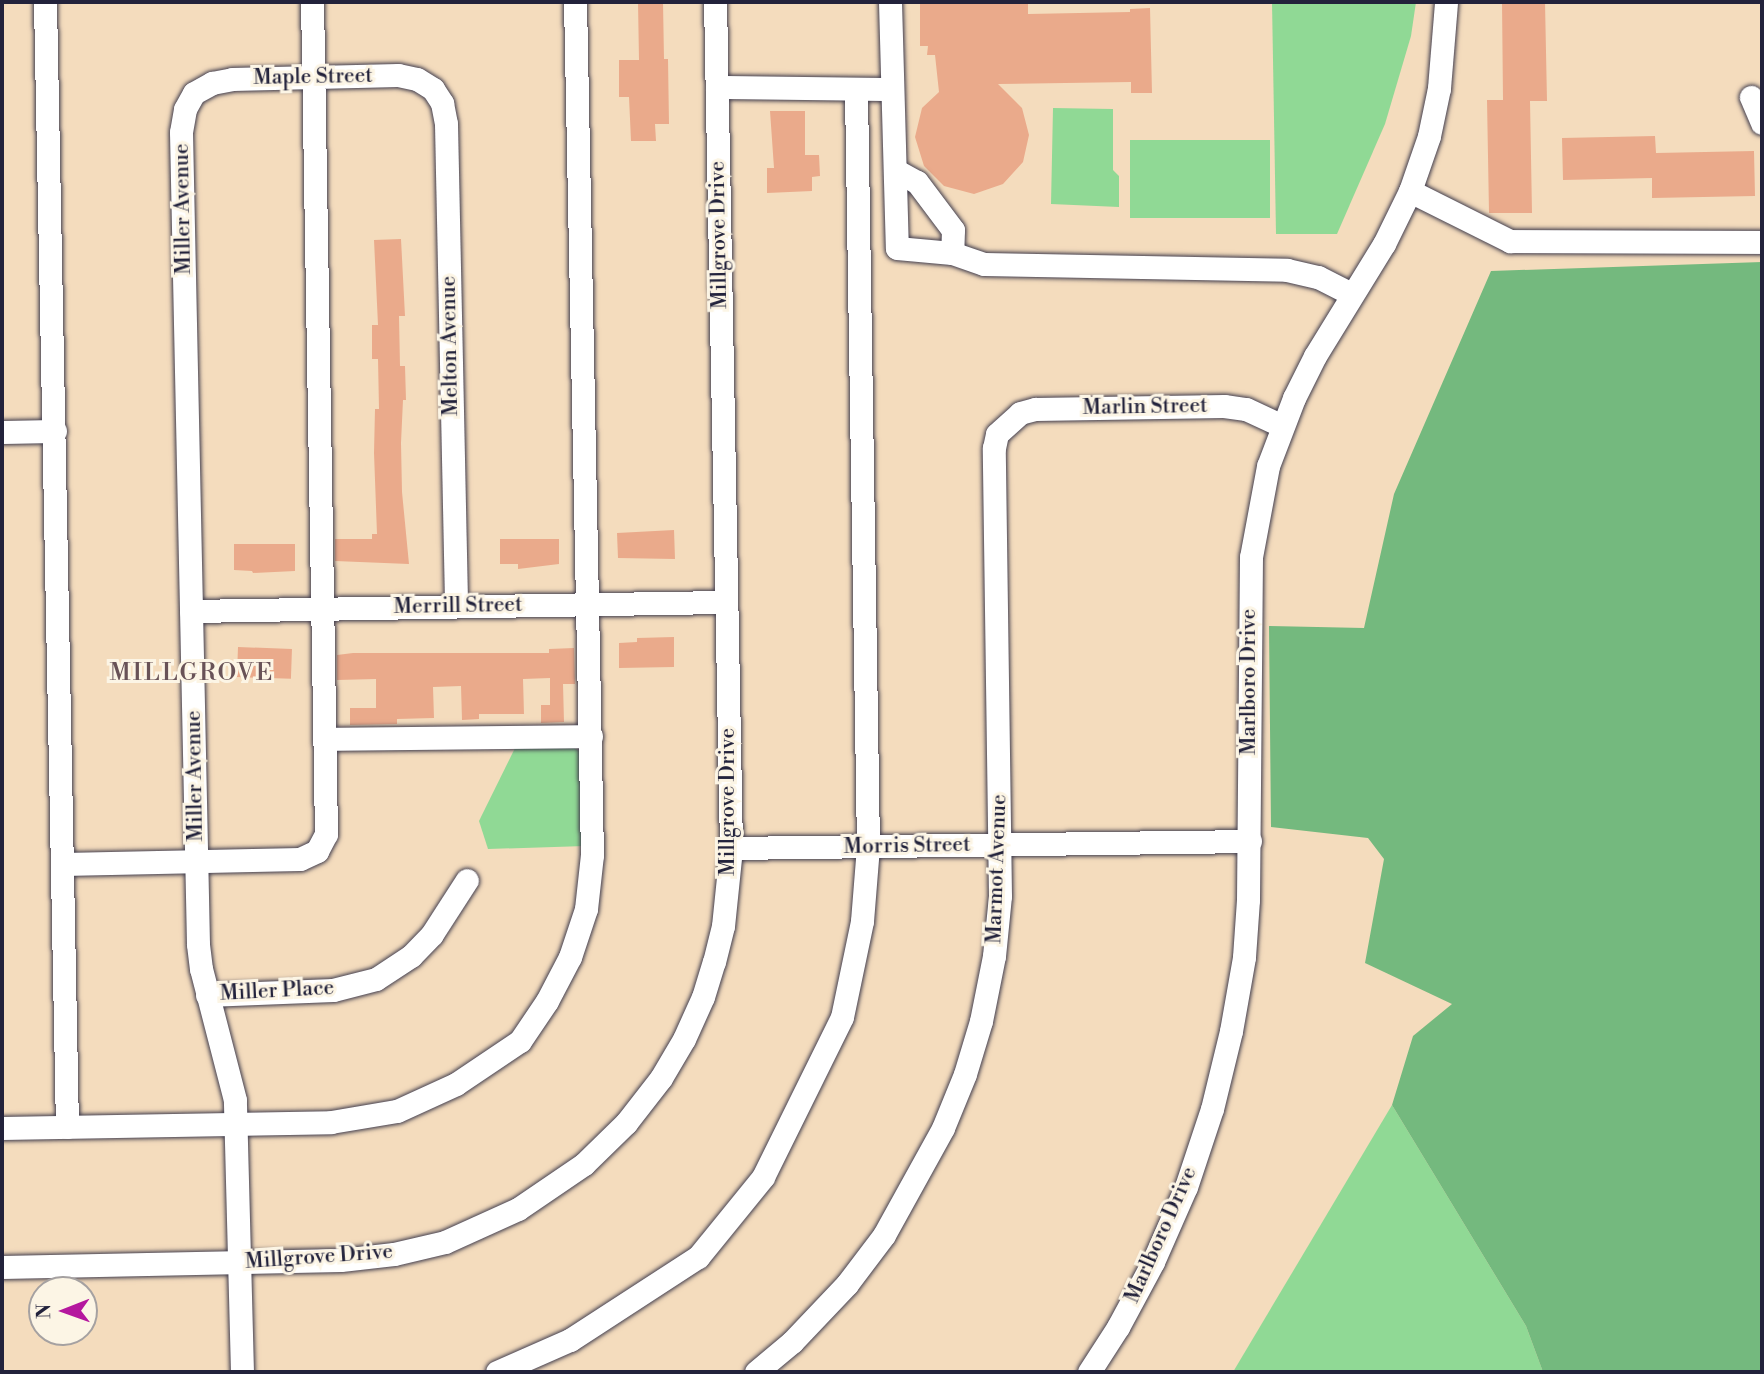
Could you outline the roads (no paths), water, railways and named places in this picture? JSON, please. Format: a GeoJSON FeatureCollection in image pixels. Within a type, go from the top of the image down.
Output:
{"type":"FeatureCollection","features":[{"type":"Feature","properties":{"kind":"street"},"geometry":{"type":"LineString","coordinates":[[45,2],[67,1127]]}},
{"type":"Feature","properties":{"kind":"street"},"geometry":{"type":"LineString","coordinates":[[63,864],[300,859],[317,851],[326,834],[312,2]]}},
{"type":"Feature","properties":{"kind":"street"},"geometry":{"type":"LineString","coordinates":[[2,1128],[237,1126],[331,1122],[397,1111],[456,1084],[520,1041],[547,1001],[570,957],[586,909],[592,855],[575,2]]}},
{"type":"Feature","properties":{"kind":"street","name":"Millgrove Drive"},"geometry":{"type":"LineString","coordinates":[[2,1267],[368,1258],[445,1242],[518,1209],[584,1164],[633,1114],[661,1078],[703,997],[720,938],[731,848],[715,2]]}},
{"type":"Feature","properties":{"kind":"street"},"geometry":{"type":"LineString","coordinates":[[890,2],[897,248],[952,253],[984,264],[1017,266],[1287,270],[1318,277],[1352,295]]}},
{"type":"Feature","properties":{"kind":"street","name":"Marlboro Drive"},"geometry":{"type":"LineString","coordinates":[[1089,1372],[1118,1327],[1153,1262],[1186,1187],[1212,1109],[1244,957],[1250,841],[1251,557],[1268,466],[1282,426],[1315,356],[1384,244],[1410,191],[1429,136],[1439,88],[1446,2]]}},
{"type":"Feature","properties":{"kind":"street","name":"Maple Street"},"geometry":{"type":"LineString","coordinates":[[194,93],[212,83],[232,79],[398,75],[417,79],[433,89]]}},
{"type":"Feature","properties":{"kind":"street"},"geometry":{"type":"LineString","coordinates":[[717,87],[892,89]]}},
{"type":"Feature","properties":{"kind":"street","name":"Melton Avenue"},"geometry":{"type":"LineString","coordinates":[[433,89],[442,103],[446,124],[456,606]]}},
{"type":"Feature","properties":{"kind":"street"},"geometry":{"type":"LineString","coordinates":[[497,1372],[570,1340],[698,1257],[763,1177],[842,1017],[862,921],[869,848],[856,89]]}},
{"type":"Feature","properties":{"kind":"street","name":"Miller Avenue"},"geometry":{"type":"LineString","coordinates":[[194,93],[185,109],[181,132],[198,944],[207,995],[232,1089],[237,1126],[242,1372]]}},
{"type":"Feature","properties":{"kind":"street"},"geometry":{"type":"LineString","coordinates":[[1751,97],[1762,123]]}},
{"type":"Feature","properties":{"kind":"street"},"geometry":{"type":"LineString","coordinates":[[895,170],[916,182],[953,230],[952,253]]}},
{"type":"Feature","properties":{"kind":"street"},"geometry":{"type":"LineString","coordinates":[[1410,191],[1510,241],[1762,242]]}},
{"type":"Feature","properties":{"kind":"street","name":"Marlin Street"},"geometry":{"type":"LineString","coordinates":[[1006,422],[1020,412],[1035,409],[1224,406],[1246,409],[1282,426]]}},
{"type":"Feature","properties":{"kind":"street","name":"Marmot Avenue"},"geometry":{"type":"LineString","coordinates":[[756,1372],[792,1342],[847,1284],[884,1235],[943,1128],[977,1034],[994,956],[1000,896],[994,448],[997,434],[1006,422]]}},
{"type":"Feature","properties":{"kind":"street"},"geometry":{"type":"LineString","coordinates":[[2,432],[55,431]]}},
{"type":"Feature","properties":{"kind":"street","name":"Merrill Street"},"geometry":{"type":"LineString","coordinates":[[191,611],[725,602]]}},
{"type":"Feature","properties":{"kind":"street"},"geometry":{"type":"LineString","coordinates":[[326,739],[591,736]]}},
{"type":"Feature","properties":{"kind":"street","name":"Morris Street"},"geometry":{"type":"LineString","coordinates":[[731,848],[1250,841]]}},
{"type":"Feature","properties":{"kind":"street","name":"Miller Place"},"geometry":{"type":"LineString","coordinates":[[207,995],[333,990],[376,979],[411,956],[432,934],[467,880]]}},
{"type":"Feature","properties":{"kind":"district","name":"MILLGROVE"},"geometry":{"type":"Point","coordinates":[192,674]}}]}
